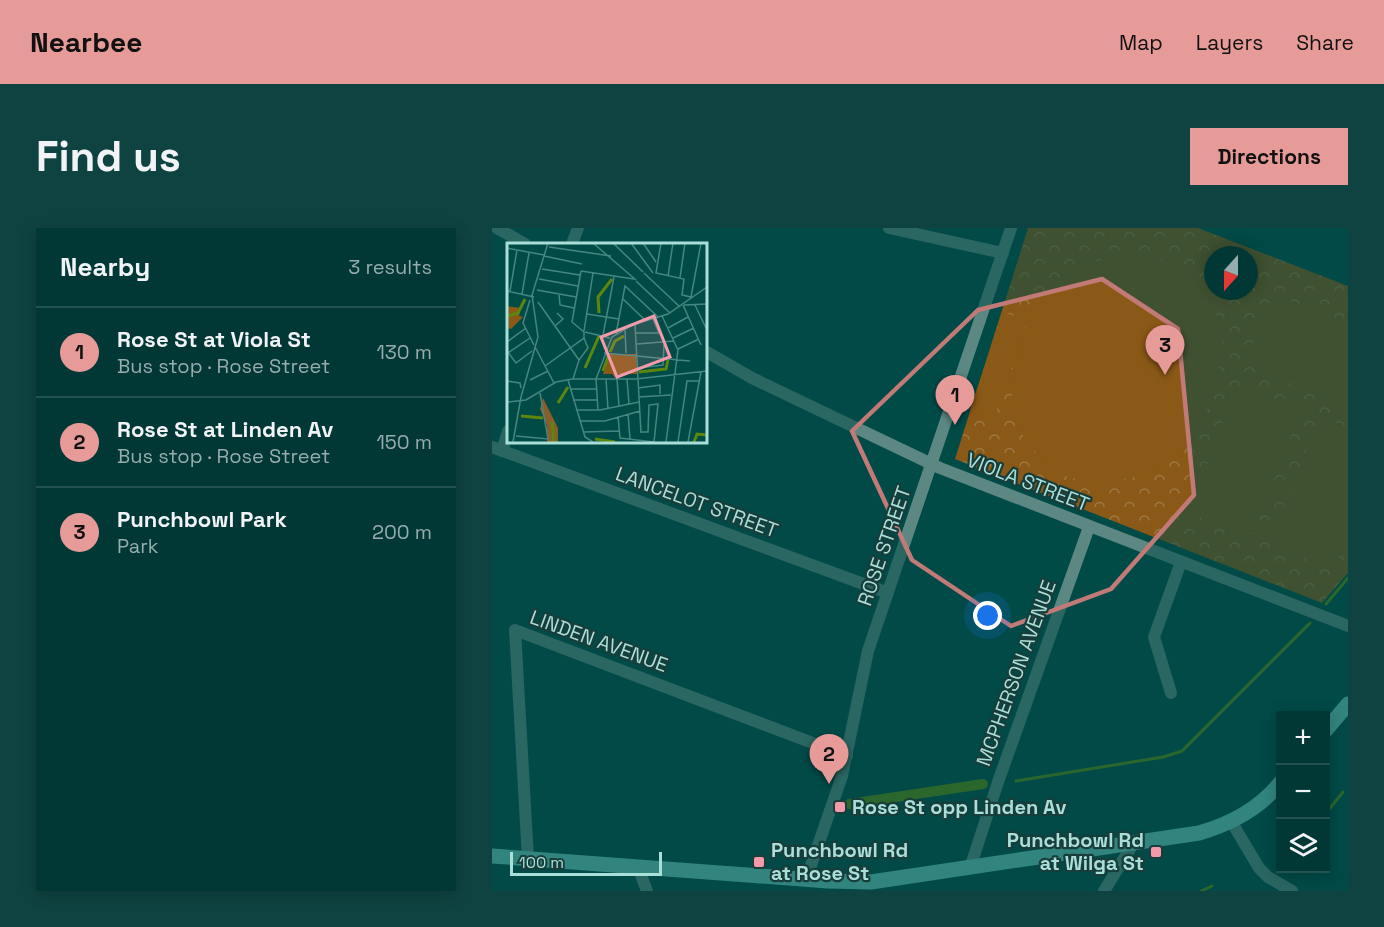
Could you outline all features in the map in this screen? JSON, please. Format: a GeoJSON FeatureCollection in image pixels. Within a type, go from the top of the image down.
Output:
{"type":"FeatureCollection","features":[{"type":"Feature","properties":{"kind":"main road"},"geometry":{"type":"LineString","coordinates":[[1330,725],[1348,704]]}},
{"type":"Feature","properties":{"kind":"main road"},"geometry":{"type":"LineString","coordinates":[[492,856],[806,880],[830,886],[970,868],[1199,833],[1232,821],[1256,806],[1276,788]]}},
{"type":"Feature","properties":{"kind":"street"},"geometry":{"type":"LineString","coordinates":[[497,228],[511,231],[524,243]]}},
{"type":"Feature","properties":{"kind":"street"},"geometry":{"type":"LineString","coordinates":[[572,243],[578,228]]}},
{"type":"Feature","properties":{"kind":"street"},"geometry":{"type":"LineString","coordinates":[[889,228],[1003,253]]}},
{"type":"Feature","properties":{"kind":"street","name":"ROSE STREET"},"geometry":{"type":"LineString","coordinates":[[806,880],[847,756],[862,674],[1011,228]]}},
{"type":"Feature","properties":{"kind":"street","name":"VIOLA STREET"},"geometry":{"type":"LineString","coordinates":[[706,352],[752,378],[932,465],[1348,626]]}},
{"type":"Feature","properties":{"kind":"street"},"geometry":{"type":"LineString","coordinates":[[497,449],[507,433]]}},
{"type":"Feature","properties":{"kind":"street","name":"LANCELOT STREET"},"geometry":{"type":"LineString","coordinates":[[497,449],[888,593]]}},
{"type":"Feature","properties":{"kind":"street","name":"MCPHERSON AVENUE"},"geometry":{"type":"LineString","coordinates":[[970,868],[998,782],[1089,526]]}},
{"type":"Feature","properties":{"kind":"street"},"geometry":{"type":"LineString","coordinates":[[1171,693],[1154,637],[1181,562]]}},
{"type":"Feature","properties":{"kind":"street","name":"LINDEN AVENUE"},"geometry":{"type":"LineString","coordinates":[[528,859],[515,630],[847,756]]}},
{"type":"Feature","properties":{"kind":"street"},"geometry":{"type":"LineString","coordinates":[[1232,821],[1259,868],[1268,877],[1292,891]]}},
{"type":"Feature","properties":{"kind":"street"},"geometry":{"type":"LineString","coordinates":[[1104,891],[1133,844]]}},
{"type":"Feature","properties":{"kind":"street"},"geometry":{"type":"LineString","coordinates":[[638,867],[647,891]]}},
{"type":"Feature","properties":{"kind":"highlighted area"},"geometry":{"type":"Polygon","coordinates":[[[1102,279],[1178,329],[1194,495],[1111,589],[1011,626],[912,560],[852,431],[978,310],[1102,279]]]}},
{"type":"Feature","properties":{"kind":"green space"},"geometry":{"type":"Polygon","coordinates":[[[1028,228],[1198,228],[1245,246],[1204,246],[1204,300],[1258,300],[1258,251],[1348,286],[1348,573],[1322,603],[955,459],[1028,228]]]}},
{"type":"Feature","properties":{"kind":"green space"},"geometry":{"type":"Polygon","coordinates":[[[1136,255],[1164,260],[1183,268],[1194,277],[1204,292],[1204,300],[1208,300],[1210,303],[1221,332],[1220,366],[1212,396],[1200,424],[1185,446],[1173,457],[1160,466],[1128,479],[1095,482],[1079,480],[1055,471],[1041,459],[1023,435],[1013,406],[1015,376],[1011,374],[1032,312],[1054,281],[1079,267],[1122,256],[1136,255]]]}},
{"type":"Feature","properties":{"kind":"green space"},"geometry":{"type":"Polygon","coordinates":[[[1272,294],[1348,323],[1348,405],[1245,365],[1272,294]]]}},
{"type":"Feature","properties":{"kind":"green space"},"geometry":{"type":"Polygon","coordinates":[[[1003,312],[1028,320],[994,418],[970,410],[1003,312]]]}},
{"type":"Feature","properties":{"kind":"green space"},"geometry":{"type":"Polygon","coordinates":[[[1237,385],[1301,410],[1252,537],[1189,513],[1237,385]]]}},
{"type":"Feature","properties":{"kind":"green space"},"geometry":{"type":"Polygon","coordinates":[[[1319,417],[1348,428],[1348,531],[1334,569],[1270,544],[1319,417]]]}},
{"type":"Feature","properties":{"kind":"waterway"},"geometry":{"type":"LineString","coordinates":[[1326,604],[1348,578]]}},
{"type":"Feature","properties":{"kind":"waterway"},"geometry":{"type":"LineString","coordinates":[[1016,781],[1163,757],[1182,751],[1310,623]]}},
{"type":"Feature","properties":{"kind":"waterway"},"geometry":{"type":"LineString","coordinates":[[849,804],[983,784]]}},
{"type":"Feature","properties":{"kind":"waterway"},"geometry":{"type":"LineString","coordinates":[[1330,808],[1343,792]]}},
{"type":"Feature","properties":{"kind":"waterway"},"geometry":{"type":"LineString","coordinates":[[1201,891],[1212,886]]}},
{"type":"Feature","properties":{"kind":"place","name":"Punchbowl Park"},"geometry":{"type":"Point","coordinates":[1165,375]}},
{"type":"Feature","properties":{"kind":"place","name":"Rose St at Viola St"},"geometry":{"type":"Point","coordinates":[955,425]}},
{"type":"Feature","properties":{"kind":"place","name":"Rose St at Linden Av"},"geometry":{"type":"Point","coordinates":[829,784]}},
{"type":"Feature","properties":{"kind":"place","name":"Rose St opp Linden Av"},"geometry":{"type":"Point","coordinates":[840,807]}},
{"type":"Feature","properties":{"kind":"place","name":"Punchbowl Rd at Wilga St"},"geometry":{"type":"Point","coordinates":[1156,852]}},
{"type":"Feature","properties":{"kind":"place","name":"Punchbowl Rd at Rose St"},"geometry":{"type":"Point","coordinates":[759,862]}}]}
